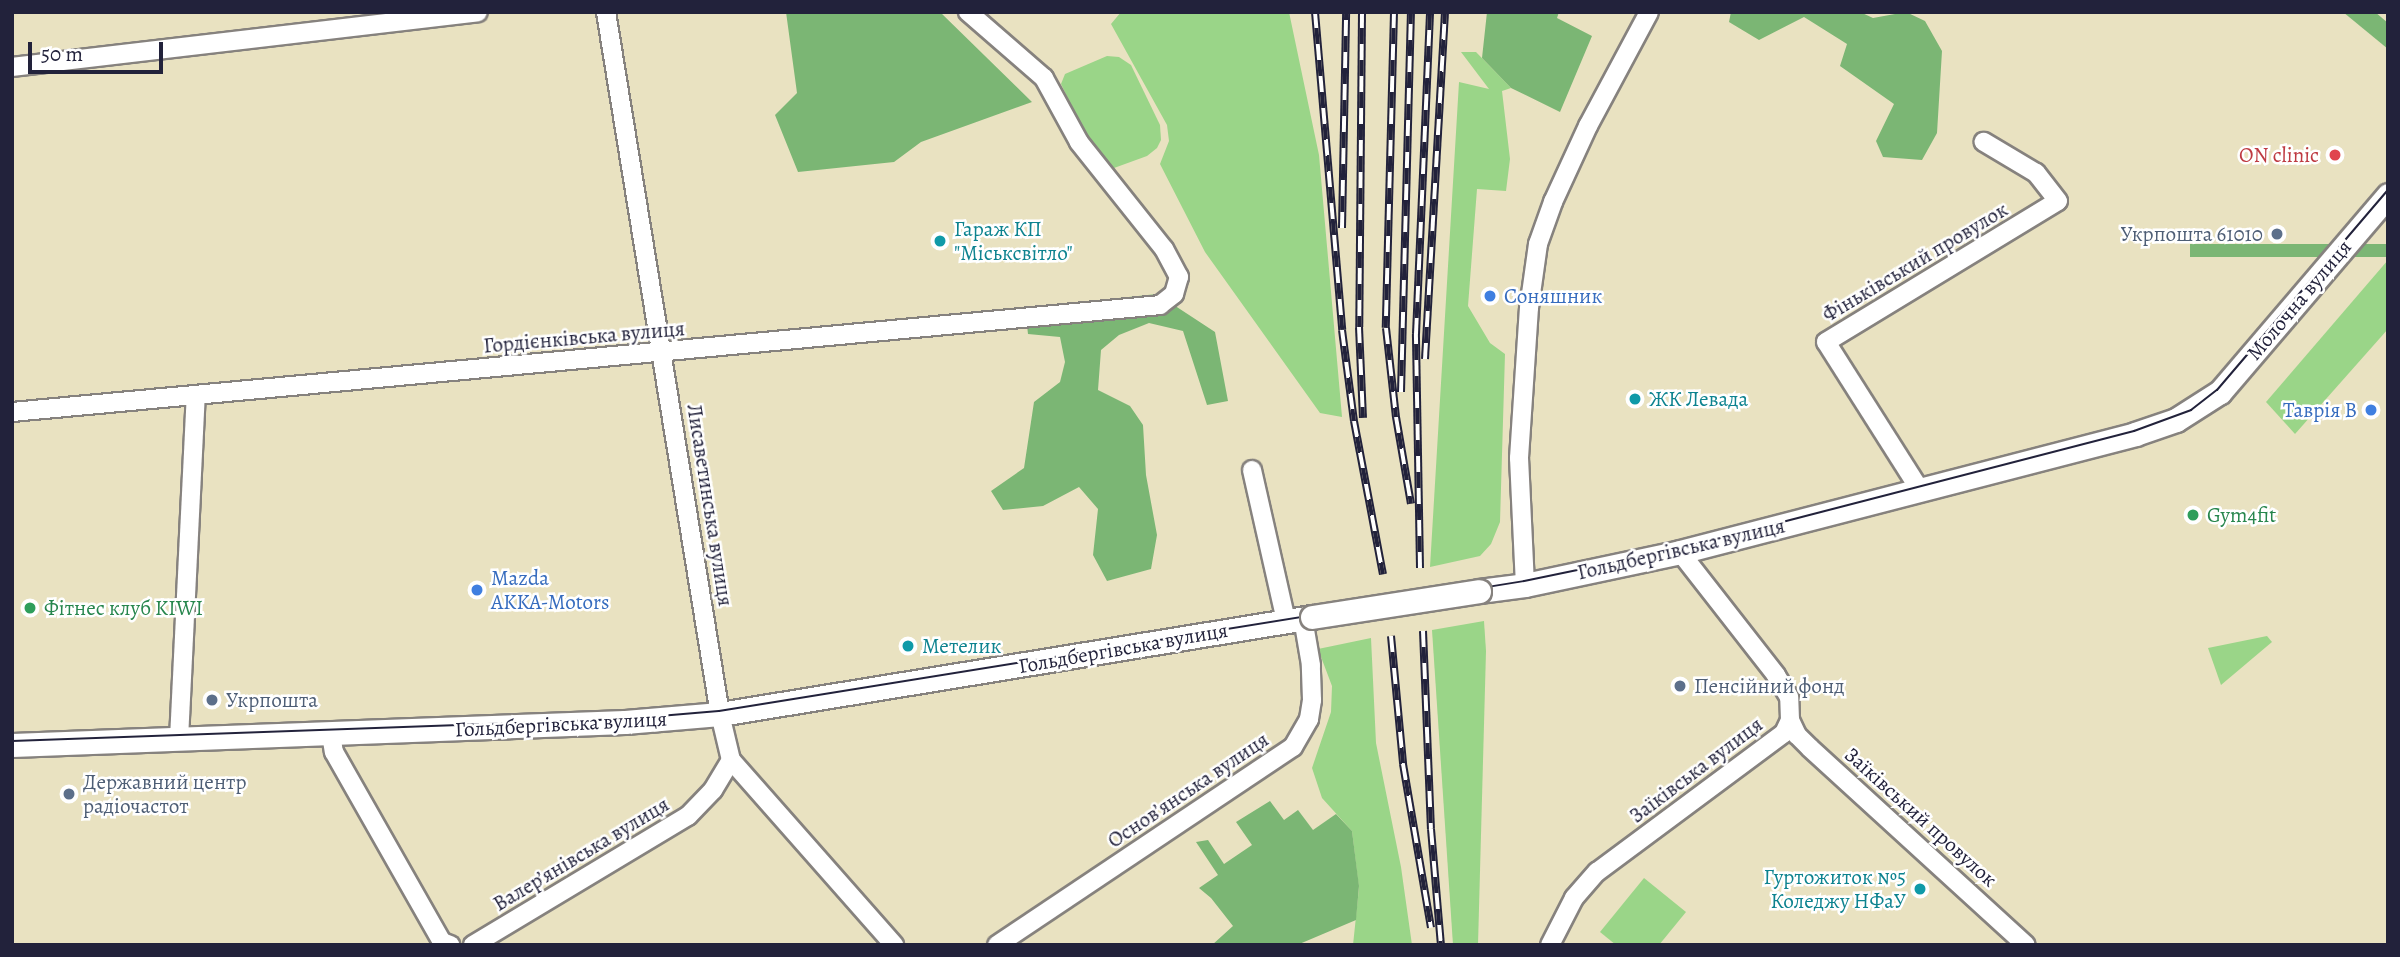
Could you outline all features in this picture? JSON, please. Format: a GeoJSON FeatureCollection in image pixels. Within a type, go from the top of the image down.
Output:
{"type":"FeatureCollection","features":[{"type":"Feature","properties":{"kind":"main road","name":"Молочна вулиця"},"geometry":{"type":"LineString","coordinates":[[2208,402],[2241,368],[2388,195]]}},
{"type":"Feature","properties":{"kind":"main road","name":"Гольдбергівська вулиця"},"geometry":{"type":"LineString","coordinates":[[12,745],[625,723],[720,714],[1525,584],[1679,552],[2154,429],[2208,402]]}},
{"type":"Feature","properties":{"kind":"street"},"geometry":{"type":"LineString","coordinates":[[12,68],[478,12]]}},
{"type":"Feature","properties":{"kind":"street","name":"Лисаветинська вулиця"},"geometry":{"type":"LineString","coordinates":[[606,12],[720,714],[731,760],[894,945]]}},
{"type":"Feature","properties":{"kind":"street","name":"Гордієнківська вулиця"},"geometry":{"type":"LineString","coordinates":[[12,412],[1160,305],[1174,294],[1179,277],[1164,248],[1079,142],[1044,78],[968,12]]}},
{"type":"Feature","properties":{"kind":"street"},"geometry":{"type":"LineString","coordinates":[[1525,584],[1519,458],[1529,308],[1538,244],[1553,202],[1588,126],[1649,12]]}},
{"type":"Feature","properties":{"kind":"street","name":"Фіньківський провулок"},"geometry":{"type":"LineString","coordinates":[[1920,490],[1826,342],[2058,201],[2036,173],[1984,142]]}},
{"type":"Feature","properties":{"kind":"street"},"geometry":{"type":"LineString","coordinates":[[179,739],[196,396]]}},
{"type":"Feature","properties":{"kind":"street","name":"Основ’янська вулиця"},"geometry":{"type":"LineString","coordinates":[[997,945],[1293,747],[1309,719],[1312,700],[1311,665],[1300,619],[1252,470]]}},
{"type":"Feature","properties":{"kind":"street","name":"Заїківська вулиця"},"geometry":{"type":"LineString","coordinates":[[1550,945],[1574,898],[1597,872],[1784,733],[1790,720],[1789,697],[1776,674],[1679,552]]}},
{"type":"Feature","properties":{"kind":"street","name":"Заїківський провулок"},"geometry":{"type":"LineString","coordinates":[[1790,720],[1797,735],[1810,748],[2026,945]]}},
{"type":"Feature","properties":{"kind":"street"},"geometry":{"type":"LineString","coordinates":[[331,734],[334,752],[442,942],[450,945]]}},
{"type":"Feature","properties":{"kind":"street","name":"Валер’янівська вулиця"},"geometry":{"type":"LineString","coordinates":[[473,945],[688,816],[713,790],[731,760]]}},
{"type":"Feature","properties":{"kind":"green space"},"geometry":{"type":"Polygon","coordinates":[[[786,12],[940,12],[1032,102],[921,142],[894,162],[798,172],[775,115],[797,93],[786,12]]]}},
{"type":"Feature","properties":{"kind":"green space"},"geometry":{"type":"Polygon","coordinates":[[[1121,12],[1289,12],[1319,155],[1342,417],[1320,413],[1205,252],[1160,164],[1169,141],[1167,125],[1111,24],[1121,12]]]}},
{"type":"Feature","properties":{"kind":"green space"},"geometry":{"type":"Polygon","coordinates":[[[1487,12],[1559,12],[1557,18],[1592,36],[1560,112],[1511,88],[1482,58],[1487,12]]]}},
{"type":"Feature","properties":{"kind":"green space"},"geometry":{"type":"Polygon","coordinates":[[[1731,12],[1860,12],[1873,18],[1906,12],[1925,21],[1942,51],[1937,133],[1922,160],[1883,157],[1876,141],[1894,104],[1840,66],[1847,44],[1804,17],[1759,40],[1729,22],[1731,12]]]}},
{"type":"Feature","properties":{"kind":"green space"},"geometry":{"type":"Polygon","coordinates":[[[2343,12],[2375,12],[2388,23],[2388,49],[2343,12]]]}},
{"type":"Feature","properties":{"kind":"green space"},"geometry":{"type":"Polygon","coordinates":[[[1461,52],[1476,52],[1511,88],[1502,91],[1510,159],[1506,191],[1477,189],[1468,306],[1490,343],[1505,354],[1500,522],[1491,544],[1480,556],[1430,567],[1459,82],[1489,89],[1461,52]]]}},
{"type":"Feature","properties":{"kind":"green space"},"geometry":{"type":"Polygon","coordinates":[[[1107,56],[1119,57],[1131,65],[1160,125],[1161,140],[1157,148],[1147,156],[1114,168],[1095,155],[1061,84],[1065,74],[1107,56]]]}},
{"type":"Feature","properties":{"kind":"green space"},"geometry":{"type":"Polygon","coordinates":[[[2190,244],[2388,244],[2388,257],[2190,257],[2190,244]]]}},
{"type":"Feature","properties":{"kind":"green space"},"geometry":{"type":"Polygon","coordinates":[[[2388,260],[2388,329],[2295,434],[2266,402],[2388,260]]]}},
{"type":"Feature","properties":{"kind":"green space"},"geometry":{"type":"Polygon","coordinates":[[[1157,294],[1215,332],[1228,401],[1207,405],[1183,331],[1149,323],[1119,335],[1101,350],[1098,390],[1130,406],[1143,425],[1146,475],[1157,535],[1151,569],[1107,581],[1093,555],[1098,509],[1079,487],[1043,506],[1003,510],[991,491],[1024,468],[1034,402],[1060,382],[1065,362],[1060,337],[1028,334],[1026,317],[1033,307],[1157,294]]]}},
{"type":"Feature","properties":{"kind":"green space"},"geometry":{"type":"Polygon","coordinates":[[[1484,621],[1486,651],[1478,945],[1453,945],[1432,630],[1484,621]]]}},
{"type":"Feature","properties":{"kind":"green space"},"geometry":{"type":"Polygon","coordinates":[[[2267,636],[2272,642],[2221,685],[2208,648],[2267,636]]]}},
{"type":"Feature","properties":{"kind":"green space"},"geometry":{"type":"Polygon","coordinates":[[[1371,638],[1376,743],[1401,867],[1412,945],[1353,945],[1359,888],[1352,831],[1322,798],[1312,768],[1331,712],[1332,686],[1318,649],[1371,638]]]}},
{"type":"Feature","properties":{"kind":"green space"},"geometry":{"type":"Polygon","coordinates":[[[1270,801],[1284,820],[1298,810],[1313,830],[1336,814],[1352,831],[1359,886],[1356,920],[1297,945],[1212,945],[1233,926],[1211,898],[1199,888],[1218,875],[1196,842],[1208,840],[1224,864],[1252,845],[1236,822],[1270,801]]]}},
{"type":"Feature","properties":{"kind":"green space"},"geometry":{"type":"Polygon","coordinates":[[[1644,878],[1686,912],[1659,945],[1616,945],[1600,932],[1644,878]]]}},
{"type":"Feature","properties":{"kind":"tram line"},"geometry":{"type":"LineString","coordinates":[[12,741],[624,719],[719,711],[1524,581],[1678,549],[2134,431],[2191,410],[2217,390],[2388,190]]}},
{"type":"Feature","properties":{"kind":"railway"},"geometry":{"type":"LineString","coordinates":[[1315,12],[1342,330],[1354,421],[1383,574]]}},
{"type":"Feature","properties":{"kind":"railway"},"geometry":{"type":"LineString","coordinates":[[1342,228],[1346,12]]}},
{"type":"Feature","properties":{"kind":"railway"},"geometry":{"type":"LineString","coordinates":[[1362,12],[1359,327],[1363,418]]}},
{"type":"Feature","properties":{"kind":"railway"},"geometry":{"type":"LineString","coordinates":[[1394,12],[1386,328],[1396,417],[1411,504]]}},
{"type":"Feature","properties":{"kind":"railway"},"geometry":{"type":"LineString","coordinates":[[1401,392],[1411,12]]}},
{"type":"Feature","properties":{"kind":"railway"},"geometry":{"type":"LineString","coordinates":[[1420,568],[1416,334],[1430,12]]}},
{"type":"Feature","properties":{"kind":"railway"},"geometry":{"type":"LineString","coordinates":[[1425,359],[1445,12]]}},
{"type":"Feature","properties":{"kind":"railway"},"geometry":{"type":"LineString","coordinates":[[1423,631],[1431,829],[1441,945]]}},
{"type":"Feature","properties":{"kind":"railway"},"geometry":{"type":"LineString","coordinates":[[1391,636],[1403,764],[1431,928]]}},
{"type":"Feature","properties":{"kind":"place","name":"ON clinic"},"geometry":{"type":"Point","coordinates":[2335,155]}},
{"type":"Feature","properties":{"kind":"place","name":"Укрпошта 61010"},"geometry":{"type":"Point","coordinates":[2277,234]}},
{"type":"Feature","properties":{"kind":"place","name":"Гараж КП \"Міськсвітло\""},"geometry":{"type":"Point","coordinates":[940,241]}},
{"type":"Feature","properties":{"kind":"place","name":"Соняшник"},"geometry":{"type":"Point","coordinates":[1490,296]}},
{"type":"Feature","properties":{"kind":"place","name":"ЖК Левада"},"geometry":{"type":"Point","coordinates":[1635,399]}},
{"type":"Feature","properties":{"kind":"place","name":"Таврія В"},"geometry":{"type":"Point","coordinates":[2371,410]}},
{"type":"Feature","properties":{"kind":"place","name":"Gym4fit"},"geometry":{"type":"Point","coordinates":[2193,515]}},
{"type":"Feature","properties":{"kind":"place","name":"Mazda AKKA-Motors"},"geometry":{"type":"Point","coordinates":[477,590]}},
{"type":"Feature","properties":{"kind":"place","name":"Фітнес клуб KIWI"},"geometry":{"type":"Point","coordinates":[30,608]}},
{"type":"Feature","properties":{"kind":"place","name":"Метелик"},"geometry":{"type":"Point","coordinates":[908,646]}},
{"type":"Feature","properties":{"kind":"place","name":"Пенсійний фонд"},"geometry":{"type":"Point","coordinates":[1680,686]}},
{"type":"Feature","properties":{"kind":"place","name":"Укрпошта"},"geometry":{"type":"Point","coordinates":[212,700]}},
{"type":"Feature","properties":{"kind":"place","name":"Державний центр радіочастот"},"geometry":{"type":"Point","coordinates":[69,794]}},
{"type":"Feature","properties":{"kind":"place","name":"Гуртожиток №5 Коледжу НФаУ"},"geometry":{"type":"Point","coordinates":[1920,889]}}]}
